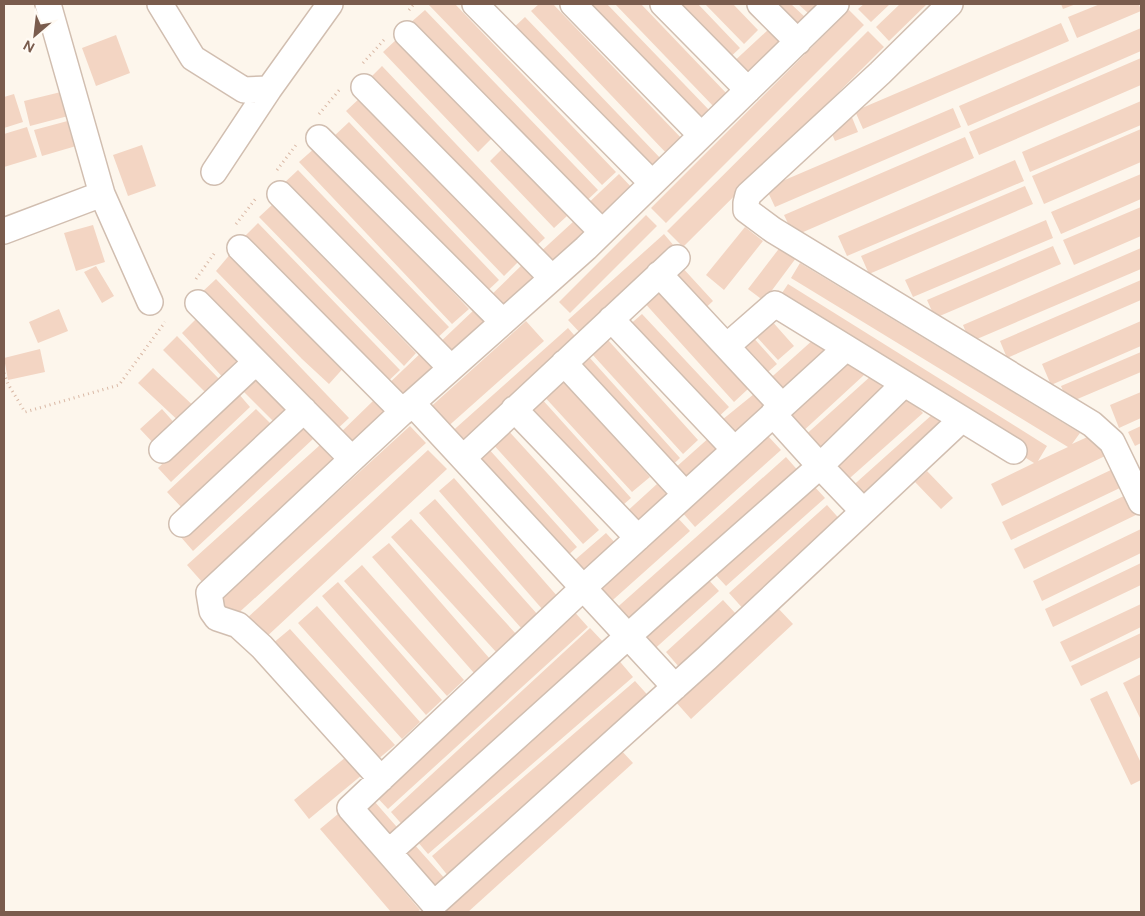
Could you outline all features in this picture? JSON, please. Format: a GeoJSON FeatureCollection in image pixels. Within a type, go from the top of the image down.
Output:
{"type":"FeatureCollection","features":[{"type":"Feature","properties":{"kind":"street"},"geometry":{"type":"LineString","coordinates":[[48,4],[102,194],[158,312]]}},
{"type":"Feature","properties":{"kind":"street"},"geometry":{"type":"LineString","coordinates":[[160,4],[193,58],[244,90],[269,89]]}},
{"type":"Feature","properties":{"kind":"street"},"geometry":{"type":"LineString","coordinates":[[214,172],[269,89],[330,4]]}},
{"type":"Feature","properties":{"kind":"street"},"geometry":{"type":"LineString","coordinates":[[475,4],[652,183]]}},
{"type":"Feature","properties":{"kind":"street"},"geometry":{"type":"LineString","coordinates":[[573,4],[701,135]]}},
{"type":"Feature","properties":{"kind":"street"},"geometry":{"type":"LineString","coordinates":[[663,4],[748,90]]}},
{"type":"Feature","properties":{"kind":"street"},"geometry":{"type":"LineString","coordinates":[[760,4],[798,42]]}},
{"type":"Feature","properties":{"kind":"street"},"geometry":{"type":"LineString","coordinates":[[381,779],[262,647],[238,625],[217,618],[212,612],[209,593],[408,407],[602,232],[836,4]]}},
{"type":"Feature","properties":{"kind":"street"},"geometry":{"type":"LineString","coordinates":[[950,4],[880,73],[748,195],[746,210],[773,230],[1092,424],[1112,442],[1141,502]]}},
{"type":"Feature","properties":{"kind":"street"},"geometry":{"type":"LineString","coordinates":[[399,30],[602,232]]}},
{"type":"Feature","properties":{"kind":"street"},"geometry":{"type":"LineString","coordinates":[[357,78],[552,278]]}},
{"type":"Feature","properties":{"kind":"street"},"geometry":{"type":"LineString","coordinates":[[311,132],[503,322]]}},
{"type":"Feature","properties":{"kind":"street"},"geometry":{"type":"LineString","coordinates":[[271,187],[451,368]]}},
{"type":"Feature","properties":{"kind":"street"},"geometry":{"type":"LineString","coordinates":[[4,231],[102,194]]}},
{"type":"Feature","properties":{"kind":"street"},"geometry":{"type":"LineString","coordinates":[[231,241],[463,458],[675,687]]}},
{"type":"Feature","properties":{"kind":"street"},"geometry":{"type":"LineString","coordinates":[[463,458],[677,258]]}},
{"type":"Feature","properties":{"kind":"street"},"geometry":{"type":"LineString","coordinates":[[659,274],[727,346],[820,466],[863,511]]}},
{"type":"Feature","properties":{"kind":"street"},"geometry":{"type":"LineString","coordinates":[[196,292],[256,362],[352,459]]}},
{"type":"Feature","properties":{"kind":"street"},"geometry":{"type":"LineString","coordinates":[[727,346],[775,304],[1014,450]]}},
{"type":"Feature","properties":{"kind":"street"},"geometry":{"type":"LineString","coordinates":[[611,320],[734,449]]}},
{"type":"Feature","properties":{"kind":"street"},"geometry":{"type":"LineString","coordinates":[[846,348],[583,588],[350,808],[434,904],[675,687],[962,419]]}},
{"type":"Feature","properties":{"kind":"street"},"geometry":{"type":"LineString","coordinates":[[162,450],[256,362]]}},
{"type":"Feature","properties":{"kind":"street"},"geometry":{"type":"LineString","coordinates":[[564,363],[685,494]]}},
{"type":"Feature","properties":{"kind":"street"},"geometry":{"type":"LineString","coordinates":[[389,852],[820,466],[904,384]]}},
{"type":"Feature","properties":{"kind":"street"},"geometry":{"type":"LineString","coordinates":[[182,524],[304,410]]}},
{"type":"Feature","properties":{"kind":"street"},"geometry":{"type":"LineString","coordinates":[[514,410],[638,538]]}},
{"type":"Feature","properties":{"kind":"path"},"geometry":{"type":"LineString","coordinates":[[196,292],[311,132],[399,30],[414,4]]}},
{"type":"Feature","properties":{"kind":"path"},"geometry":{"type":"LineString","coordinates":[[4,373],[8,384],[25,412],[119,385],[158,312]]}},
{"type":"Feature","properties":{"kind":"building"},"geometry":{"type":"Polygon","coordinates":[[[428,4],[455,4],[616,172],[602,185],[428,4]]]}},
{"type":"Feature","properties":{"kind":"building"},"geometry":{"type":"Polygon","coordinates":[[[539,4],[553,4],[684,141],[669,156],[531,11],[539,4]]]}},
{"type":"Feature","properties":{"kind":"building"},"geometry":{"type":"Polygon","coordinates":[[[577,4],[607,4],[710,111],[694,126],[577,4]]]}},
{"type":"Feature","properties":{"kind":"building"},"geometry":{"type":"Polygon","coordinates":[[[615,4],[641,4],[728,95],[715,108],[615,4]]]}},
{"type":"Feature","properties":{"kind":"building"},"geometry":{"type":"Polygon","coordinates":[[[670,4],[698,4],[740,48],[725,62],[670,4]]]}},
{"type":"Feature","properties":{"kind":"building"},"geometry":{"type":"Polygon","coordinates":[[[705,4],[733,4],[758,30],[744,44],[705,4]]]}},
{"type":"Feature","properties":{"kind":"building"},"geometry":{"type":"Polygon","coordinates":[[[765,4],[791,4],[806,18],[792,32],[765,4]]]}},
{"type":"Feature","properties":{"kind":"building"},"geometry":{"type":"Polygon","coordinates":[[[798,4],[818,4],[808,13],[798,4]]]}},
{"type":"Feature","properties":{"kind":"building"},"geometry":{"type":"Polygon","coordinates":[[[864,4],[890,4],[871,22],[858,9],[864,4]]]}},
{"type":"Feature","properties":{"kind":"building"},"geometry":{"type":"Polygon","coordinates":[[[900,4],[927,4],[889,41],[876,27],[900,4]]]}},
{"type":"Feature","properties":{"kind":"building"},"geometry":{"type":"Polygon","coordinates":[[[1061,4],[1076,4],[1063,9],[1061,4]]]}},
{"type":"Feature","properties":{"kind":"building"},"geometry":{"type":"Polygon","coordinates":[[[1100,4],[1139,4],[1141,11],[1077,38],[1068,17],[1100,4]]]}},
{"type":"Feature","properties":{"kind":"building"},"geometry":{"type":"Polygon","coordinates":[[[425,10],[598,190],[582,205],[409,24],[425,10]]]}},
{"type":"Feature","properties":{"kind":"building"},"geometry":{"type":"Polygon","coordinates":[[[849,10],[864,25],[666,223],[651,208],[849,10]]]}},
{"type":"Feature","properties":{"kind":"building"},"geometry":{"type":"Polygon","coordinates":[[[525,17],[663,161],[648,176],[510,31],[525,17]]]}},
{"type":"Feature","properties":{"kind":"building"},"geometry":{"type":"Polygon","coordinates":[[[1061,23],[1069,41],[863,129],[855,111],[1061,23]]]}},
{"type":"Feature","properties":{"kind":"building"},"geometry":{"type":"Polygon","coordinates":[[[770,28],[786,45],[746,83],[729,66],[770,28]]]}},
{"type":"Feature","properties":{"kind":"building"},"geometry":{"type":"Polygon","coordinates":[[[1141,28],[1141,51],[968,126],[959,106],[1141,28]]]}},
{"type":"Feature","properties":{"kind":"building"},"geometry":{"type":"Polygon","coordinates":[[[868,31],[884,47],[683,247],[667,231],[868,31]]]}},
{"type":"Feature","properties":{"kind":"building"},"geometry":{"type":"Polygon","coordinates":[[[116,35],[130,73],[96,86],[82,48],[116,35]]]}},
{"type":"Feature","properties":{"kind":"building"},"geometry":{"type":"Polygon","coordinates":[[[397,39],[492,138],[478,152],[383,52],[397,39]]]}},
{"type":"Feature","properties":{"kind":"building"},"geometry":{"type":"Polygon","coordinates":[[[1141,58],[1141,85],[979,155],[969,132],[1141,58]]]}},
{"type":"Feature","properties":{"kind":"building"},"geometry":{"type":"Polygon","coordinates":[[[382,66],[545,238],[532,250],[369,79],[382,66]]]}},
{"type":"Feature","properties":{"kind":"building"},"geometry":{"type":"Polygon","coordinates":[[[65,91],[72,115],[30,126],[24,101],[65,91]]]}},
{"type":"Feature","properties":{"kind":"building"},"geometry":{"type":"Polygon","coordinates":[[[14,94],[23,122],[4,128],[4,97],[14,94]]]}},
{"type":"Feature","properties":{"kind":"building"},"geometry":{"type":"Polygon","coordinates":[[[361,97],[518,262],[504,276],[346,111],[361,97]]]}},
{"type":"Feature","properties":{"kind":"building"},"geometry":{"type":"Polygon","coordinates":[[[1141,101],[1141,125],[1030,172],[1022,152],[1141,101]]]}},
{"type":"Feature","properties":{"kind":"building"},"geometry":{"type":"Polygon","coordinates":[[[953,108],[961,127],[775,207],[766,188],[953,108]]]}},
{"type":"Feature","properties":{"kind":"building"},"geometry":{"type":"Polygon","coordinates":[[[851,115],[858,132],[835,141],[828,125],[851,115]]]}},
{"type":"Feature","properties":{"kind":"building"},"geometry":{"type":"Polygon","coordinates":[[[75,119],[83,144],[42,156],[34,130],[75,119]]]}},
{"type":"Feature","properties":{"kind":"building"},"geometry":{"type":"Polygon","coordinates":[[[349,122],[499,280],[483,295],[332,138],[349,122]]]}},
{"type":"Feature","properties":{"kind":"building"},"geometry":{"type":"Polygon","coordinates":[[[27,127],[37,157],[4,167],[4,134],[27,127]]]}},
{"type":"Feature","properties":{"kind":"building"},"geometry":{"type":"Polygon","coordinates":[[[1141,129],[1141,162],[1044,204],[1032,176],[1141,129]]]}},
{"type":"Feature","properties":{"kind":"building"},"geometry":{"type":"Polygon","coordinates":[[[965,137],[974,158],[794,236],[784,215],[965,137]]]}},
{"type":"Feature","properties":{"kind":"building"},"geometry":{"type":"Polygon","coordinates":[[[142,145],[156,186],[128,196],[113,155],[142,145]]]}},
{"type":"Feature","properties":{"kind":"building"},"geometry":{"type":"Polygon","coordinates":[[[316,147],[469,309],[452,324],[299,162],[316,147]]]}},
{"type":"Feature","properties":{"kind":"building"},"geometry":{"type":"Polygon","coordinates":[[[502,149],[567,216],[554,228],[490,161],[502,149]]]}},
{"type":"Feature","properties":{"kind":"building"},"geometry":{"type":"Polygon","coordinates":[[[1015,160],[1024,181],[847,256],[838,236],[1015,160]]]}},
{"type":"Feature","properties":{"kind":"building"},"geometry":{"type":"Polygon","coordinates":[[[298,170],[449,327],[433,342],[282,185],[298,170]]]}},
{"type":"Feature","properties":{"kind":"building"},"geometry":{"type":"Polygon","coordinates":[[[619,174],[633,189],[596,224],[582,209],[619,174]]]}},
{"type":"Feature","properties":{"kind":"building"},"geometry":{"type":"Polygon","coordinates":[[[1141,174],[1141,199],[1061,234],[1051,212],[1141,174]]]}},
{"type":"Feature","properties":{"kind":"building"},"geometry":{"type":"Polygon","coordinates":[[[1025,186],[1033,204],[869,274],[861,256],[1025,186]]]}},
{"type":"Feature","properties":{"kind":"building"},"geometry":{"type":"Polygon","coordinates":[[[272,205],[416,353],[404,366],[259,217],[272,205]]]}},
{"type":"Feature","properties":{"kind":"building"},"geometry":{"type":"Polygon","coordinates":[[[1141,207],[1141,236],[1074,265],[1063,240],[1141,207]]]}},
{"type":"Feature","properties":{"kind":"building"},"geometry":{"type":"Polygon","coordinates":[[[646,215],[657,226],[570,313],[559,302],[646,215]]]}},
{"type":"Feature","properties":{"kind":"building"},"geometry":{"type":"Polygon","coordinates":[[[1046,220],[1053,238],[913,297],[905,280],[1046,220]]]}},
{"type":"Feature","properties":{"kind":"building"},"geometry":{"type":"Polygon","coordinates":[[[574,221],[587,235],[550,270],[537,255],[574,221]]]}},
{"type":"Feature","properties":{"kind":"building"},"geometry":{"type":"Polygon","coordinates":[[[258,223],[400,370],[383,386],[242,239],[258,223]]]}},
{"type":"Feature","properties":{"kind":"building"},"geometry":{"type":"Polygon","coordinates":[[[93,225],[105,262],[76,271],[64,233],[93,225]]]}},
{"type":"Feature","properties":{"kind":"building"},"geometry":{"type":"Polygon","coordinates":[[[745,227],[763,241],[724,290],[706,275],[745,227]]]}},
{"type":"Feature","properties":{"kind":"building"},"geometry":{"type":"Polygon","coordinates":[[[664,234],[680,253],[585,338],[568,320],[664,234]]]}},
{"type":"Feature","properties":{"kind":"building"},"geometry":{"type":"Polygon","coordinates":[[[781,246],[796,258],[764,301],[748,289],[781,246]]]}},
{"type":"Feature","properties":{"kind":"building"},"geometry":{"type":"Polygon","coordinates":[[[1053,246],[1061,264],[935,318],[927,300],[1053,246]]]}},
{"type":"Feature","properties":{"kind":"building"},"geometry":{"type":"Polygon","coordinates":[[[1141,248],[1141,269],[970,342],[963,325],[1141,248]]]}},
{"type":"Feature","properties":{"kind":"building"},"geometry":{"type":"Polygon","coordinates":[[[232,252],[347,364],[329,384],[216,271],[232,252]]]}},
{"type":"Feature","properties":{"kind":"building"},"geometry":{"type":"Polygon","coordinates":[[[800,263],[1080,433],[1072,444],[1094,434],[1105,456],[1002,506],[991,484],[1034,463],[776,302],[788,284],[1047,446],[1038,461],[1068,447],[791,278],[800,263]]]}},
{"type":"Feature","properties":{"kind":"building"},"geometry":{"type":"Polygon","coordinates":[[[523,264],[539,280],[501,316],[486,300],[523,264]]]}},
{"type":"Feature","properties":{"kind":"building"},"geometry":{"type":"Polygon","coordinates":[[[680,265],[713,301],[699,314],[666,278],[680,265]]]}},
{"type":"Feature","properties":{"kind":"building"},"geometry":{"type":"Polygon","coordinates":[[[96,266],[114,296],[102,303],[84,272],[96,266]]]}},
{"type":"Feature","properties":{"kind":"building"},"geometry":{"type":"Polygon","coordinates":[[[216,279],[349,418],[333,433],[200,294],[216,279]]]}},
{"type":"Feature","properties":{"kind":"building"},"geometry":{"type":"Polygon","coordinates":[[[1141,280],[1141,300],[1007,358],[1000,341],[1141,280]]]}},
{"type":"Feature","properties":{"kind":"building"},"geometry":{"type":"Polygon","coordinates":[[[657,287],[748,389],[734,402],[642,300],[657,287]]]}},
{"type":"Feature","properties":{"kind":"building"},"geometry":{"type":"Polygon","coordinates":[[[476,308],[490,323],[449,362],[435,347],[476,308]]]}},
{"type":"Feature","properties":{"kind":"building"},"geometry":{"type":"Polygon","coordinates":[[[59,309],[68,331],[38,343],[29,322],[59,309]]]}},
{"type":"Feature","properties":{"kind":"building"},"geometry":{"type":"Polygon","coordinates":[[[642,314],[729,407],[714,421],[627,327],[642,314]]]}},
{"type":"Feature","properties":{"kind":"building"},"geometry":{"type":"Polygon","coordinates":[[[198,317],[245,367],[228,383],[182,333],[198,317]]]}},
{"type":"Feature","properties":{"kind":"building"},"geometry":{"type":"Polygon","coordinates":[[[770,319],[794,346],[778,360],[754,334],[770,319]]]}},
{"type":"Feature","properties":{"kind":"building"},"geometry":{"type":"Polygon","coordinates":[[[526,321],[544,341],[444,430],[426,411],[526,321]]]}},
{"type":"Feature","properties":{"kind":"building"},"geometry":{"type":"Polygon","coordinates":[[[1141,321],[1141,346],[1051,385],[1042,364],[1141,321]]]}},
{"type":"Feature","properties":{"kind":"building"},"geometry":{"type":"Polygon","coordinates":[[[568,328],[581,343],[462,450],[448,435],[568,328]]]}},
{"type":"Feature","properties":{"kind":"building"},"geometry":{"type":"Polygon","coordinates":[[[751,335],[777,364],[760,379],[734,351],[751,335]]]}},
{"type":"Feature","properties":{"kind":"building"},"geometry":{"type":"Polygon","coordinates":[[[177,336],[223,383],[209,396],[163,350],[177,336]]]}},
{"type":"Feature","properties":{"kind":"building"},"geometry":{"type":"Polygon","coordinates":[[[814,339],[828,355],[779,399],[765,383],[814,339]]]}},
{"type":"Feature","properties":{"kind":"building"},"geometry":{"type":"Polygon","coordinates":[[[608,340],[698,440],[683,454],[592,354],[608,340]]]}},
{"type":"Feature","properties":{"kind":"building"},"geometry":{"type":"Polygon","coordinates":[[[40,349],[45,372],[8,380],[4,358],[40,349]]]}},
{"type":"Feature","properties":{"kind":"building"},"geometry":{"type":"Polygon","coordinates":[[[425,349],[441,366],[400,405],[384,388],[425,349]]]}},
{"type":"Feature","properties":{"kind":"building"},"geometry":{"type":"Polygon","coordinates":[[[1141,352],[1141,372],[1068,403],[1061,386],[1141,352]]]}},
{"type":"Feature","properties":{"kind":"building"},"geometry":{"type":"Polygon","coordinates":[[[589,357],[680,458],[666,471],[575,370],[589,357]]]}},
{"type":"Feature","properties":{"kind":"building"},"geometry":{"type":"Polygon","coordinates":[[[851,361],[864,375],[801,433],[788,418],[851,361]]]}},
{"type":"Feature","properties":{"kind":"building"},"geometry":{"type":"Polygon","coordinates":[[[153,368],[199,411],[184,426],[138,383],[153,368]]]}},
{"type":"Feature","properties":{"kind":"building"},"geometry":{"type":"Polygon","coordinates":[[[253,375],[294,415],[281,429],[240,388],[253,375]]]}},
{"type":"Feature","properties":{"kind":"building"},"geometry":{"type":"Polygon","coordinates":[[[872,375],[889,395],[819,458],[801,439],[872,375]]]}},
{"type":"Feature","properties":{"kind":"building"},"geometry":{"type":"Polygon","coordinates":[[[559,376],[650,477],[632,492],[541,393],[559,376]]]}},
{"type":"Feature","properties":{"kind":"building"},"geometry":{"type":"Polygon","coordinates":[[[1141,392],[1141,418],[1119,428],[1110,405],[1141,392]]]}},
{"type":"Feature","properties":{"kind":"building"},"geometry":{"type":"Polygon","coordinates":[[[238,393],[250,407],[171,482],[158,468],[238,393]]]}},
{"type":"Feature","properties":{"kind":"building"},"geometry":{"type":"Polygon","coordinates":[[[754,394],[768,411],[731,441],[717,424],[754,394]]]}},
{"type":"Feature","properties":{"kind":"building"},"geometry":{"type":"Polygon","coordinates":[[[540,397],[631,498],[616,511],[526,411],[540,397]]]}},
{"type":"Feature","properties":{"kind":"building"},"geometry":{"type":"Polygon","coordinates":[[[908,397],[923,413],[842,485],[827,469],[908,397]]]}},
{"type":"Feature","properties":{"kind":"building"},"geometry":{"type":"Polygon","coordinates":[[[374,400],[389,415],[351,452],[336,437],[374,400]]]}},
{"type":"Feature","properties":{"kind":"building"},"geometry":{"type":"Polygon","coordinates":[[[162,409],[177,426],[156,446],[140,429],[162,409]]]}},
{"type":"Feature","properties":{"kind":"building"},"geometry":{"type":"Polygon","coordinates":[[[256,409],[272,425],[183,509],[167,492],[256,409]]]}},
{"type":"Feature","properties":{"kind":"building"},"geometry":{"type":"Polygon","coordinates":[[[934,413],[947,428],[862,505],[848,490],[934,413]]]}},
{"type":"Feature","properties":{"kind":"building"},"geometry":{"type":"Polygon","coordinates":[[[300,425],[313,439],[193,551],[180,536],[300,425]]]}},
{"type":"Feature","properties":{"kind":"building"},"geometry":{"type":"Polygon","coordinates":[[[410,426],[426,443],[234,617],[219,600],[410,426]]]}},
{"type":"Feature","properties":{"kind":"building"},"geometry":{"type":"Polygon","coordinates":[[[1141,426],[1141,443],[1135,446],[1128,432],[1141,426]]]}},
{"type":"Feature","properties":{"kind":"building"},"geometry":{"type":"Polygon","coordinates":[[[506,428],[599,530],[583,544],[491,442],[506,428]]]}},
{"type":"Feature","properties":{"kind":"building"},"geometry":{"type":"Polygon","coordinates":[[[767,435],[781,450],[695,527],[681,511],[767,435]]]}},
{"type":"Feature","properties":{"kind":"building"},"geometry":{"type":"Polygon","coordinates":[[[711,436],[722,449],[686,482],[674,469],[711,436]]]}},
{"type":"Feature","properties":{"kind":"building"},"geometry":{"type":"Polygon","coordinates":[[[320,445],[336,463],[203,583],[187,565],[320,445]]]}},
{"type":"Feature","properties":{"kind":"building"},"geometry":{"type":"Polygon","coordinates":[[[487,447],[577,547],[563,560],[472,460],[487,447]]]}},
{"type":"Feature","properties":{"kind":"building"},"geometry":{"type":"Polygon","coordinates":[[[428,450],[447,469],[263,640],[245,620],[428,450]]]}},
{"type":"Feature","properties":{"kind":"building"},"geometry":{"type":"Polygon","coordinates":[[[786,457],[801,474],[627,630],[612,612],[786,457]]]}},
{"type":"Feature","properties":{"kind":"building"},"geometry":{"type":"Polygon","coordinates":[[[1115,468],[1124,486],[1011,540],[1002,522],[1115,468]]]}},
{"type":"Feature","properties":{"kind":"building"},"geometry":{"type":"Polygon","coordinates":[[[927,471],[953,498],[941,509],[915,482],[927,471]]]}},
{"type":"Feature","properties":{"kind":"building"},"geometry":{"type":"Polygon","coordinates":[[[454,478],[558,597],[543,610],[439,491],[454,478]]]}},
{"type":"Feature","properties":{"kind":"building"},"geometry":{"type":"Polygon","coordinates":[[[657,484],[670,498],[636,529],[623,515],[657,484]]]}},
{"type":"Feature","properties":{"kind":"building"},"geometry":{"type":"Polygon","coordinates":[[[813,485],[825,498],[726,586],[714,573],[813,485]]]}},
{"type":"Feature","properties":{"kind":"building"},"geometry":{"type":"Polygon","coordinates":[[[1128,494],[1138,514],[1024,569],[1014,549],[1128,494]]]}},
{"type":"Feature","properties":{"kind":"building"},"geometry":{"type":"Polygon","coordinates":[[[435,499],[538,615],[522,629],[419,513],[435,499]]]}},
{"type":"Feature","properties":{"kind":"building"},"geometry":{"type":"Polygon","coordinates":[[[827,505],[844,524],[746,612],[729,593],[827,505]]]}},
{"type":"Feature","properties":{"kind":"building"},"geometry":{"type":"Polygon","coordinates":[[[676,516],[690,531],[605,607],[591,592],[676,516]]]}},
{"type":"Feature","properties":{"kind":"building"},"geometry":{"type":"Polygon","coordinates":[[[411,519],[517,635],[497,653],[391,537],[411,519]]]}},
{"type":"Feature","properties":{"kind":"building"},"geometry":{"type":"Polygon","coordinates":[[[1141,529],[1141,553],[1042,601],[1033,581],[1141,529]]]}},
{"type":"Feature","properties":{"kind":"building"},"geometry":{"type":"Polygon","coordinates":[[[606,533],[619,547],[582,581],[568,566],[606,533]]]}},
{"type":"Feature","properties":{"kind":"building"},"geometry":{"type":"Polygon","coordinates":[[[389,543],[490,659],[474,673],[372,557],[389,543]]]}},
{"type":"Feature","properties":{"kind":"building"},"geometry":{"type":"Polygon","coordinates":[[[1141,563],[1141,585],[1053,627],[1045,609],[1141,563]]]}},
{"type":"Feature","properties":{"kind":"building"},"geometry":{"type":"Polygon","coordinates":[[[362,565],[464,680],[447,696],[344,581],[362,565]]]}},
{"type":"Feature","properties":{"kind":"building"},"geometry":{"type":"Polygon","coordinates":[[[705,576],[719,591],[650,653],[636,638],[705,576]]]}},
{"type":"Feature","properties":{"kind":"building"},"geometry":{"type":"Polygon","coordinates":[[[338,582],[442,700],[426,715],[322,596],[338,582]]]}},
{"type":"Feature","properties":{"kind":"building"},"geometry":{"type":"Polygon","coordinates":[[[723,600],[737,615],[679,667],[666,652],[723,600]]]}},
{"type":"Feature","properties":{"kind":"building"},"geometry":{"type":"Polygon","coordinates":[[[1141,604],[1141,627],[1070,662],[1060,642],[1141,604]]]}},
{"type":"Feature","properties":{"kind":"building"},"geometry":{"type":"Polygon","coordinates":[[[317,606],[420,722],[402,739],[298,623],[317,606]]]}},
{"type":"Feature","properties":{"kind":"building"},"geometry":{"type":"Polygon","coordinates":[[[776,606],[793,624],[691,719],[674,700],[776,606]]]}},
{"type":"Feature","properties":{"kind":"building"},"geometry":{"type":"Polygon","coordinates":[[[571,608],[588,627],[388,809],[370,790],[571,608]]]}},
{"type":"Feature","properties":{"kind":"building"},"geometry":{"type":"Polygon","coordinates":[[[590,628],[606,645],[406,829],[391,812],[590,628]]]}},
{"type":"Feature","properties":{"kind":"building"},"geometry":{"type":"Polygon","coordinates":[[[290,629],[395,745],[377,760],[272,644],[290,629]]]}},
{"type":"Feature","properties":{"kind":"building"},"geometry":{"type":"Polygon","coordinates":[[[1141,633],[1141,657],[1081,686],[1071,666],[1141,633]]]}},
{"type":"Feature","properties":{"kind":"building"},"geometry":{"type":"Polygon","coordinates":[[[616,657],[633,677],[428,854],[411,834],[616,657]]]}},
{"type":"Feature","properties":{"kind":"building"},"geometry":{"type":"Polygon","coordinates":[[[1141,674],[1141,720],[1123,683],[1141,674]]]}},
{"type":"Feature","properties":{"kind":"building"},"geometry":{"type":"Polygon","coordinates":[[[635,681],[653,701],[449,877],[432,856],[635,681]]]}},
{"type":"Feature","properties":{"kind":"building"},"geometry":{"type":"Polygon","coordinates":[[[1107,691],[1141,763],[1141,780],[1131,785],[1090,699],[1107,691]]]}},
{"type":"Feature","properties":{"kind":"building"},"geometry":{"type":"Polygon","coordinates":[[[619,748],[633,763],[468,912],[438,912],[619,748]]]}},
{"type":"Feature","properties":{"kind":"building"},"geometry":{"type":"Polygon","coordinates":[[[352,752],[368,770],[309,819],[294,800],[352,752]]]}},
{"type":"Feature","properties":{"kind":"building"},"geometry":{"type":"Polygon","coordinates":[[[367,793],[403,834],[389,846],[354,805],[367,793]]]}},
{"type":"Feature","properties":{"kind":"building"},"geometry":{"type":"Polygon","coordinates":[[[338,814],[420,910],[417,912],[391,912],[320,829],[338,814]]]}},
{"type":"Feature","properties":{"kind":"building"},"geometry":{"type":"Polygon","coordinates":[[[413,843],[447,881],[432,894],[398,856],[413,843]]]}}]}
